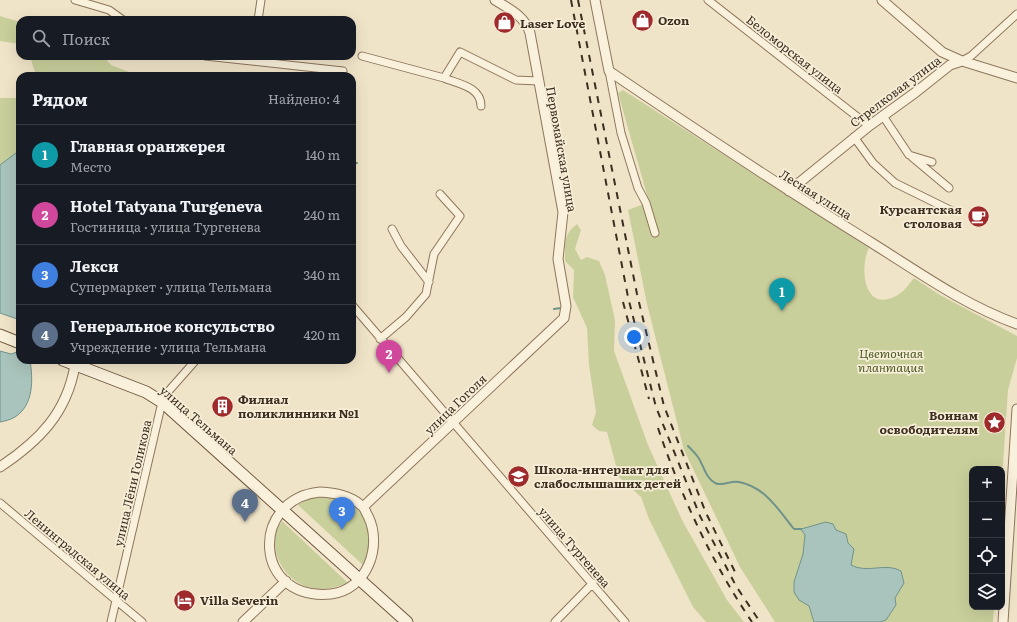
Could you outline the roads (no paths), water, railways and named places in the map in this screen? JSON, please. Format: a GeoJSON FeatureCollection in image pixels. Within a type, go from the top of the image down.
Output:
{"type":"FeatureCollection","features":[{"type":"Feature","properties":{"kind":"main road"},"geometry":{"type":"LineString","coordinates":[[0,336],[16,341]]}},
{"type":"Feature","properties":{"kind":"main road","name":"улица Тельмана"},"geometry":{"type":"LineString","coordinates":[[80,364],[146,392],[162,402],[406,622]]}},
{"type":"Feature","properties":{"kind":"street"},"geometry":{"type":"LineString","coordinates":[[75,0],[109,10],[117,16]]}},
{"type":"Feature","properties":{"kind":"street"},"geometry":{"type":"LineString","coordinates":[[258,16],[260,0]]}},
{"type":"Feature","properties":{"kind":"street","name":"Первомайская улица"},"geometry":{"type":"LineString","coordinates":[[495,0],[522,18],[527,25],[563,212],[558,259],[566,306],[564,318]]}},
{"type":"Feature","properties":{"kind":"street"},"geometry":{"type":"LineString","coordinates":[[595,0],[621,133],[638,188],[646,204],[655,232]]}},
{"type":"Feature","properties":{"kind":"street","name":"Беломорская улица"},"geometry":{"type":"LineString","coordinates":[[708,0],[869,126]]}},
{"type":"Feature","properties":{"kind":"street"},"geometry":{"type":"LineString","coordinates":[[882,0],[942,52],[962,61],[1017,78]]}},
{"type":"Feature","properties":{"kind":"street","name":"Стрелковая улица"},"geometry":{"type":"LineString","coordinates":[[788,191],[854,137],[950,65],[971,56],[1017,14]]}},
{"type":"Feature","properties":{"kind":"street"},"geometry":{"type":"LineString","coordinates":[[444,78],[460,52],[516,80],[538,81]]}},
{"type":"Feature","properties":{"kind":"street"},"geometry":{"type":"LineString","coordinates":[[362,56],[444,78],[476,91],[481,99],[480,106]]}},
{"type":"Feature","properties":{"kind":"street"},"geometry":{"type":"LineString","coordinates":[[263,60],[343,71]]}},
{"type":"Feature","properties":{"kind":"street","name":"Лесная улица"},"geometry":{"type":"LineString","coordinates":[[609,72],[788,191],[947,292],[978,308],[1017,324]]}},
{"type":"Feature","properties":{"kind":"street"},"geometry":{"type":"LineString","coordinates":[[883,116],[909,154],[949,188]]}},
{"type":"Feature","properties":{"kind":"street"},"geometry":{"type":"LineString","coordinates":[[854,137],[873,163],[895,183],[952,211]]}},
{"type":"Feature","properties":{"kind":"street"},"geometry":{"type":"LineString","coordinates":[[909,154],[932,162]]}},
{"type":"Feature","properties":{"kind":"street"},"geometry":{"type":"LineString","coordinates":[[380,339],[406,317],[426,294],[434,254],[460,216],[440,194]]}},
{"type":"Feature","properties":{"kind":"street"},"geometry":{"type":"LineString","coordinates":[[392,229],[401,246],[429,282]]}},
{"type":"Feature","properties":{"kind":"street","name":"улица Тургенева"},"geometry":{"type":"LineString","coordinates":[[356,310],[593,583],[625,622]]}},
{"type":"Feature","properties":{"kind":"street","name":"улица Гоголя"},"geometry":{"type":"LineString","coordinates":[[363,507],[564,318]]}},
{"type":"Feature","properties":{"kind":"street"},"geometry":{"type":"LineString","coordinates":[[0,467],[19,454],[54,420],[63,406],[70,389],[75,364]]}},
{"type":"Feature","properties":{"kind":"street","name":"улица Лёни Голикова"},"geometry":{"type":"LineString","coordinates":[[111,622],[162,402],[166,394],[192,364]]}},
{"type":"Feature","properties":{"kind":"street"},"geometry":{"type":"LineString","coordinates":[[1002,622],[1017,409]]}},
{"type":"Feature","properties":{"kind":"street"},"geometry":{"type":"LineString","coordinates":[[334,492],[348,496],[363,507],[371,521],[374,542],[368,566],[359,579],[347,590],[326,594],[301,590],[286,581],[275,569],[270,556],[269,548],[273,526],[283,511],[296,500],[310,493],[334,492]]}},
{"type":"Feature","properties":{"kind":"street","name":"Ленинградская улица"},"geometry":{"type":"LineString","coordinates":[[0,503],[142,622]]}},
{"type":"Feature","properties":{"kind":"street"},"geometry":{"type":"LineString","coordinates":[[243,622],[286,581]]}},
{"type":"Feature","properties":{"kind":"street"},"geometry":{"type":"LineString","coordinates":[[555,622],[593,583]]}},
{"type":"Feature","properties":{"kind":"water"},"geometry":{"type":"Polygon","coordinates":[[[16,153],[16,319],[0,313],[0,165],[16,153]]]}},
{"type":"Feature","properties":{"kind":"water"},"geometry":{"type":"Polygon","coordinates":[[[0,351],[11,354],[16,352],[16,364],[31,364],[32,375],[31,391],[26,406],[21,412],[9,420],[0,422],[0,351]]]}},
{"type":"Feature","properties":{"kind":"water"},"geometry":{"type":"Polygon","coordinates":[[[826,522],[833,524],[836,530],[846,534],[848,543],[854,549],[851,565],[863,568],[889,568],[901,571],[904,583],[895,598],[896,605],[886,620],[880,622],[814,622],[809,606],[799,600],[794,592],[794,582],[803,554],[805,535],[801,529],[826,522]]]}},
{"type":"Feature","properties":{"kind":"waterway"},"geometry":{"type":"LineString","coordinates":[[554,309],[561,308]]}},
{"type":"Feature","properties":{"kind":"waterway"},"geometry":{"type":"LineString","coordinates":[[688,446],[698,457],[712,481],[718,484],[739,482],[756,489],[770,500],[794,529],[801,529]]}},
{"type":"Feature","properties":{"kind":"railway"},"geometry":{"type":"LineString","coordinates":[[571,0],[628,297],[656,407],[700,516],[736,586],[760,622]]}},
{"type":"Feature","properties":{"kind":"railway"},"geometry":{"type":"LineString","coordinates":[[578,0],[637,294],[664,406],[706,513],[737,576]]}},
{"type":"Feature","properties":{"kind":"railway"},"geometry":{"type":"LineString","coordinates":[[623,302],[649,399]]}},
{"type":"Feature","properties":{"kind":"railway"},"geometry":{"type":"LineString","coordinates":[[658,428],[687,504],[711,553],[737,600],[752,622]]}},
{"type":"Feature","properties":{"kind":"place","name":"Ozon"},"geometry":{"type":"Point","coordinates":[643,20]}},
{"type":"Feature","properties":{"kind":"place","name":"Laser Love"},"geometry":{"type":"Point","coordinates":[504,23]}},
{"type":"Feature","properties":{"kind":"place","name":"Курсантская столовая"},"geometry":{"type":"Point","coordinates":[978,216]}},
{"type":"Feature","properties":{"kind":"place","name":"Главная оранжерея"},"geometry":{"type":"Point","coordinates":[782,311]}},
{"type":"Feature","properties":{"kind":"place","name":"Hotel Tatyana Turgeneva"},"geometry":{"type":"Point","coordinates":[389,373]}},
{"type":"Feature","properties":{"kind":"place","name":"Филиал поликлинники №1"},"geometry":{"type":"Point","coordinates":[223,406]}},
{"type":"Feature","properties":{"kind":"place","name":"Воинам освободителям"},"geometry":{"type":"Point","coordinates":[994,422]}},
{"type":"Feature","properties":{"kind":"place","name":"Школа-интернат для слабослышаших детей"},"geometry":{"type":"Point","coordinates":[518,476]}},
{"type":"Feature","properties":{"kind":"place","name":"Генеральное консульство"},"geometry":{"type":"Point","coordinates":[245,522]}},
{"type":"Feature","properties":{"kind":"place","name":"Лекси"},"geometry":{"type":"Point","coordinates":[342,530]}},
{"type":"Feature","properties":{"kind":"place","name":"Villa Severin"},"geometry":{"type":"Point","coordinates":[184,600]}},
{"type":"Feature","properties":{"kind":"park label","name":"Цветочная плантация"},"geometry":{"type":"Point","coordinates":[891,360]}}]}
